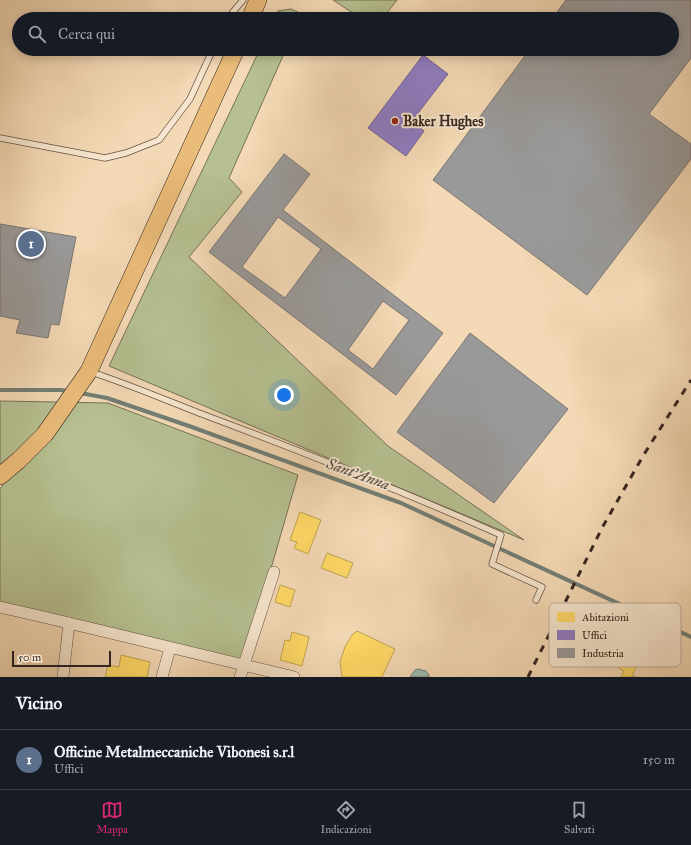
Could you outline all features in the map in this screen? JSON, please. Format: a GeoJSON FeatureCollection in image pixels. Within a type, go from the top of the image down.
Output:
{"type":"FeatureCollection","features":[{"type":"Feature","properties":{"kind":"main road"},"geometry":{"type":"LineString","coordinates":[[253,12],[258,0]]}},
{"type":"Feature","properties":{"kind":"main road"},"geometry":{"type":"LineString","coordinates":[[0,476],[19,460],[45,434],[86,376],[233,56]]}},
{"type":"Feature","properties":{"kind":"main road"},"geometry":{"type":"LineString","coordinates":[[0,489],[19,460]]}},
{"type":"Feature","properties":{"kind":"street"},"geometry":{"type":"LineString","coordinates":[[240,677],[274,572]]}},
{"type":"Feature","properties":{"kind":"street"},"geometry":{"type":"LineString","coordinates":[[0,607],[294,677]]}},
{"type":"Feature","properties":{"kind":"street"},"geometry":{"type":"LineString","coordinates":[[63,677],[69,623]]}},
{"type":"Feature","properties":{"kind":"street"},"geometry":{"type":"LineString","coordinates":[[162,677],[170,648]]}},
{"type":"Feature","properties":{"kind":"lane"},"geometry":{"type":"LineString","coordinates":[[233,12],[243,0]]}},
{"type":"Feature","properties":{"kind":"lane"},"geometry":{"type":"LineString","coordinates":[[0,138],[105,158],[126,153],[159,140],[190,100],[210,56]]}},
{"type":"Feature","properties":{"kind":"lane"},"geometry":{"type":"LineString","coordinates":[[86,376],[114,379],[154,396],[294,448],[441,508],[501,535],[492,564],[542,588],[536,600]]}},
{"type":"Feature","properties":{"kind":"green space"},"geometry":{"type":"Polygon","coordinates":[[[333,0],[397,0],[388,12],[351,12],[333,0]]]}},
{"type":"Feature","properties":{"kind":"green space"},"geometry":{"type":"Polygon","coordinates":[[[291,9],[298,12],[278,12],[291,9]]]}},
{"type":"Feature","properties":{"kind":"green space"},"geometry":{"type":"Polygon","coordinates":[[[257,56],[283,56],[229,178],[242,192],[189,257],[388,446],[524,540],[109,366],[257,56]]]}},
{"type":"Feature","properties":{"kind":"green space"},"geometry":{"type":"Polygon","coordinates":[[[0,401],[108,403],[298,475],[243,665],[0,607],[0,489],[18,462],[0,476],[0,401]]]}},
{"type":"Feature","properties":{"kind":"shaded area"},"geometry":{"type":"Polygon","coordinates":[[[418,669],[426,671],[429,677],[410,677],[415,670],[418,669]]]}},
{"type":"Feature","properties":{"kind":"building: Abitazioni"},"geometry":{"type":"Polygon","coordinates":[[[300,512],[321,520],[308,554],[294,548],[297,542],[290,540],[300,512]]]}},
{"type":"Feature","properties":{"kind":"building: Abitazioni"},"geometry":{"type":"Polygon","coordinates":[[[327,553],[353,563],[347,578],[321,568],[327,553]]]}},
{"type":"Feature","properties":{"kind":"building: Abitazioni"},"geometry":{"type":"Polygon","coordinates":[[[280,585],[295,590],[290,607],[275,602],[280,585]]]}},
{"type":"Feature","properties":{"kind":"building: Abitazioni"},"geometry":{"type":"Polygon","coordinates":[[[357,631],[395,649],[382,677],[342,677],[340,662],[345,647],[352,635],[357,631]]]}},
{"type":"Feature","properties":{"kind":"building: Abitazioni"},"geometry":{"type":"Polygon","coordinates":[[[292,632],[309,637],[302,666],[280,660],[285,640],[290,641],[292,632]]]}},
{"type":"Feature","properties":{"kind":"building: Abitazioni"},"geometry":{"type":"Polygon","coordinates":[[[121,655],[150,662],[147,677],[105,677],[108,665],[119,667],[121,655]]]}},
{"type":"Feature","properties":{"kind":"building: Abitazioni"},"geometry":{"type":"Polygon","coordinates":[[[617,667],[637,667],[632,675],[636,677],[621,677],[624,671],[617,667]]]}},
{"type":"Feature","properties":{"kind":"building: Uffici"},"geometry":{"type":"Polygon","coordinates":[[[422,56],[448,74],[412,121],[424,131],[406,156],[368,128],[422,56]]]}},
{"type":"Feature","properties":{"kind":"building: Industria"},"geometry":{"type":"Polygon","coordinates":[[[566,0],[691,0],[691,58],[649,114],[691,144],[691,159],[587,295],[433,180],[525,56],[679,56],[679,12],[557,12],[566,0]]]}},
{"type":"Feature","properties":{"kind":"building: Industria"},"geometry":{"type":"Polygon","coordinates":[[[284,154],[310,174],[283,210],[443,333],[396,395],[209,252],[284,154]],[[278,217],[242,267],[285,298],[321,249],[278,217]],[[383,301],[348,350],[373,369],[409,320],[383,301]]]}},
{"type":"Feature","properties":{"kind":"building: Industria"},"geometry":{"type":"Polygon","coordinates":[[[0,224],[76,237],[59,325],[51,324],[48,338],[16,333],[20,320],[0,316],[0,224]]]}},
{"type":"Feature","properties":{"kind":"building: Industria"},"geometry":{"type":"Polygon","coordinates":[[[470,333],[568,409],[494,503],[397,432],[470,333]]]}},
{"type":"Feature","properties":{"kind":"waterway","name":"Sant'Anna"},"geometry":{"type":"LineString","coordinates":[[0,390],[69,391]]}},
{"type":"Feature","properties":{"kind":"waterway","name":"Sant'Anna"},"geometry":{"type":"LineString","coordinates":[[80,393],[107,398],[189,426],[401,503],[617,603]]}},
{"type":"Feature","properties":{"kind":"waterway","name":"Sant'Anna"},"geometry":{"type":"LineString","coordinates":[[681,632],[691,637]]}},
{"type":"Feature","properties":{"kind":"railway"},"geometry":{"type":"LineString","coordinates":[[565,603],[602,528],[643,456],[691,380]]}},
{"type":"Feature","properties":{"kind":"railway"},"geometry":{"type":"LineString","coordinates":[[528,677],[549,635]]}},
{"type":"Feature","properties":{"kind":"place","name":"Baker Hughes"},"geometry":{"type":"Point","coordinates":[395,121]}},
{"type":"Feature","properties":{"kind":"place","name":"Officine Metalmeccaniche Vibonesi s.r.l"},"geometry":{"type":"Point","coordinates":[31,244]}}]}
